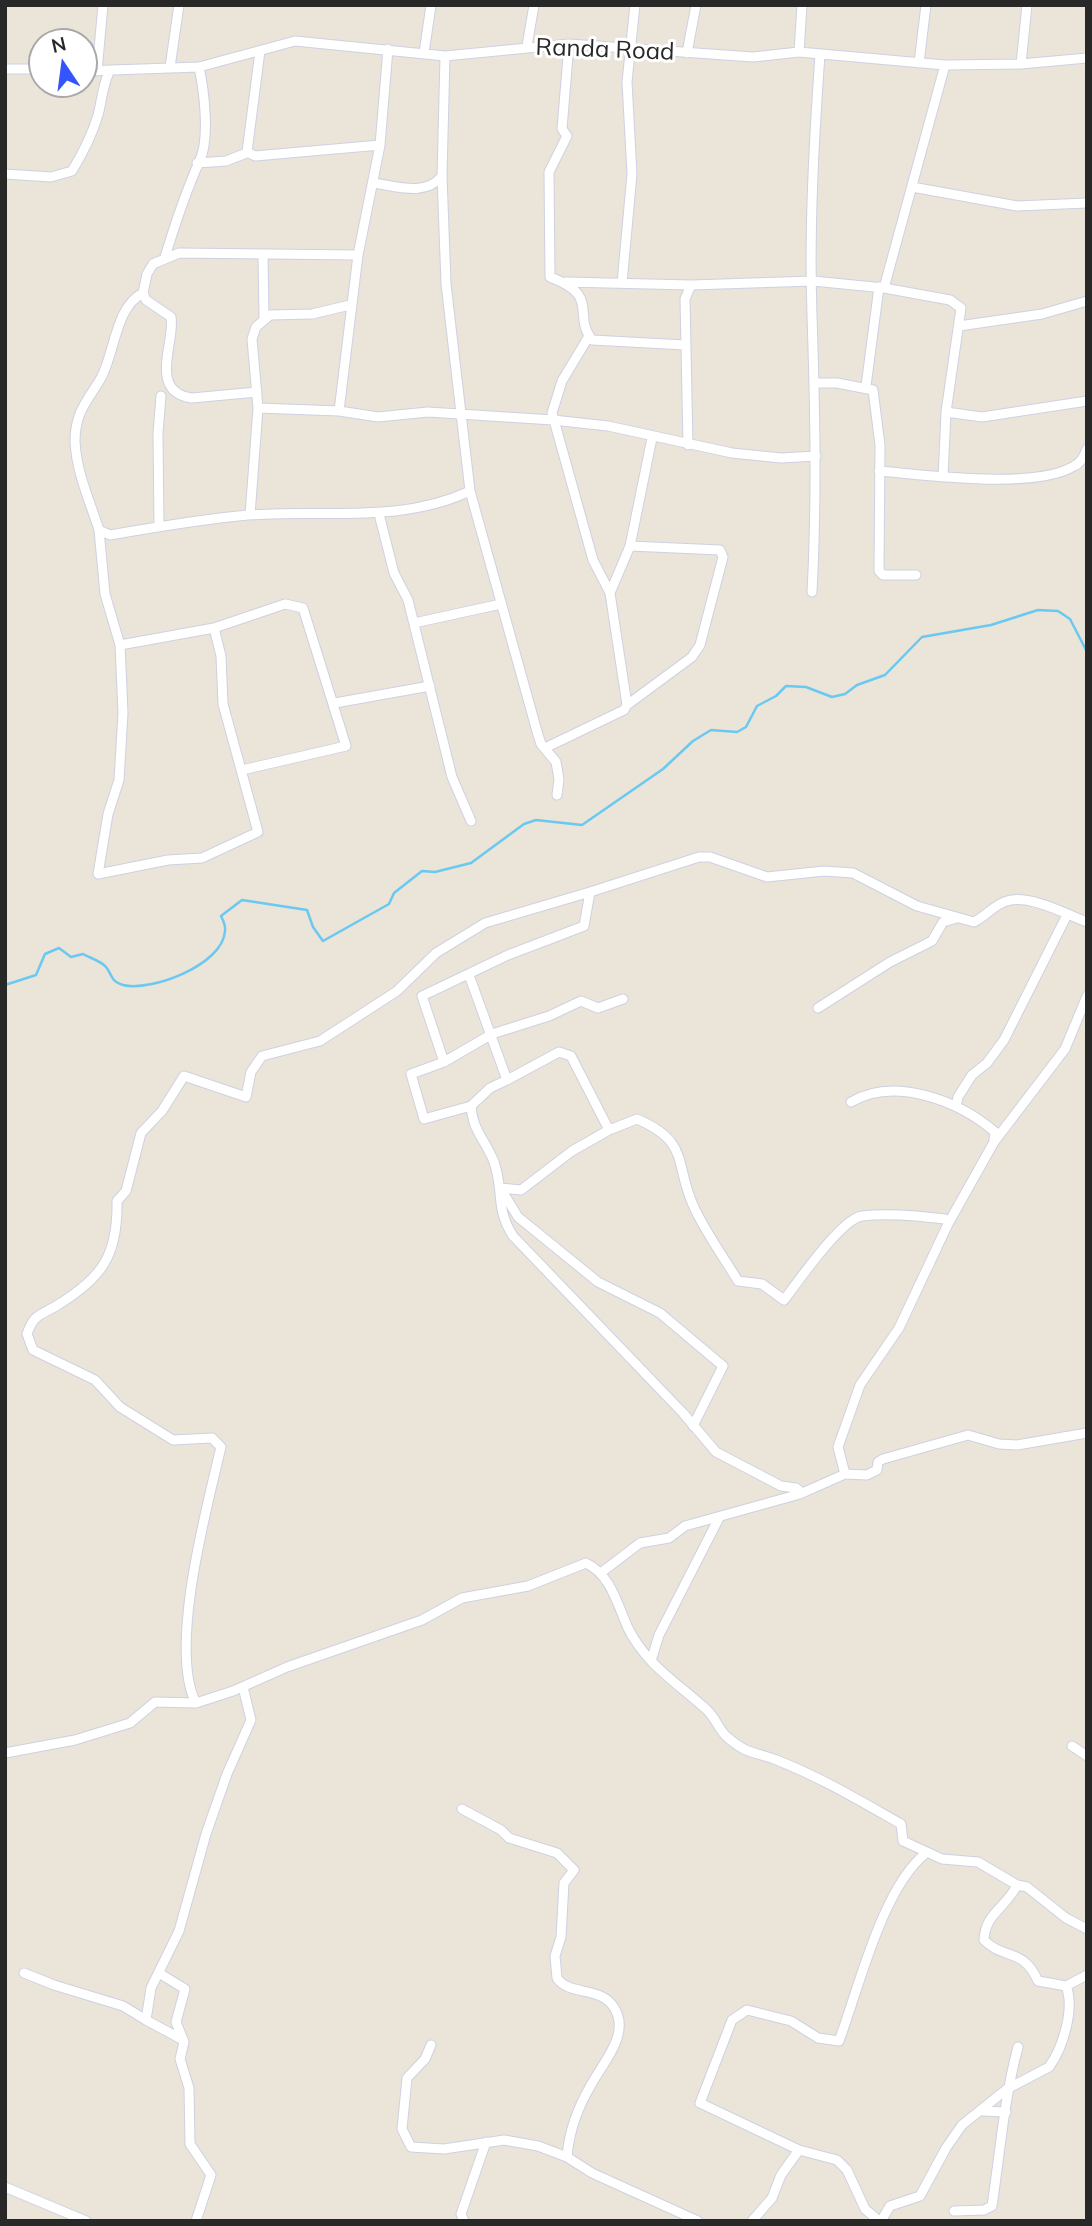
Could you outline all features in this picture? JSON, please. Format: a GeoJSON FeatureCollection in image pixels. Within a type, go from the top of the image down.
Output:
{"type":"FeatureCollection","features":[{"type":"Feature","properties":{"kind":"street"},"geometry":{"type":"LineString","coordinates":[[98,60],[103,5]]}},
{"type":"Feature","properties":{"kind":"street"},"geometry":{"type":"LineString","coordinates":[[170,67],[179,5]]}},
{"type":"Feature","properties":{"kind":"street"},"geometry":{"type":"LineString","coordinates":[[424,53],[431,5]]}},
{"type":"Feature","properties":{"kind":"street"},"geometry":{"type":"LineString","coordinates":[[527,46],[534,5]]}},
{"type":"Feature","properties":{"kind":"street"},"geometry":{"type":"LineString","coordinates":[[622,283],[632,174],[626,82],[635,5]]}},
{"type":"Feature","properties":{"kind":"street"},"geometry":{"type":"LineString","coordinates":[[687,53],[696,5]]}},
{"type":"Feature","properties":{"kind":"street"},"geometry":{"type":"LineString","coordinates":[[799,52],[802,5]]}},
{"type":"Feature","properties":{"kind":"street"},"geometry":{"type":"LineString","coordinates":[[919,63],[926,5]]}},
{"type":"Feature","properties":{"kind":"street"},"geometry":{"type":"LineString","coordinates":[[1021,64],[1027,5]]}},
{"type":"Feature","properties":{"kind":"street","name":"Randa Road"},"geometry":{"type":"LineString","coordinates":[[98,71],[199,67],[295,41],[445,56],[569,44],[760,57],[799,52],[945,65],[1021,64],[1087,58]]}},
{"type":"Feature","properties":{"kind":"street"},"geometry":{"type":"LineString","coordinates":[[569,44],[562,129],[567,136],[550,172],[550,278],[566,282],[691,285],[813,281],[881,288],[957,302],[961,308],[946,412],[943,477]]}},
{"type":"Feature","properties":{"kind":"street"},"geometry":{"type":"LineString","coordinates":[[339,411],[350,305],[380,145],[388,49]]}},
{"type":"Feature","properties":{"kind":"street"},"geometry":{"type":"LineString","coordinates":[[249,152],[260,51]]}},
{"type":"Feature","properties":{"kind":"street"},"geometry":{"type":"LineString","coordinates":[[812,592],[816,456],[813,149],[820,54]]}},
{"type":"Feature","properties":{"kind":"street"},"geometry":{"type":"LineString","coordinates":[[445,56],[442,176],[446,284],[470,491],[538,735],[558,769],[557,795]]}},
{"type":"Feature","properties":{"kind":"street"},"geometry":{"type":"LineString","coordinates":[[866,386],[881,288],[945,65]]}},
{"type":"Feature","properties":{"kind":"street"},"geometry":{"type":"LineString","coordinates":[[165,257],[197,163],[201,159],[206,99],[199,67]]}},
{"type":"Feature","properties":{"kind":"street"},"geometry":{"type":"LineString","coordinates":[[5,69],[28,69]]}},
{"type":"Feature","properties":{"kind":"street"},"geometry":{"type":"LineString","coordinates":[[5,174],[51,177],[72,172],[85,150],[99,113],[100,92],[109,72]]}},
{"type":"Feature","properties":{"kind":"street"},"geometry":{"type":"LineString","coordinates":[[249,152],[254,156],[380,145]]}},
{"type":"Feature","properties":{"kind":"street"},"geometry":{"type":"LineString","coordinates":[[197,163],[226,161],[249,152]]}},
{"type":"Feature","properties":{"kind":"street"},"geometry":{"type":"LineString","coordinates":[[373,183],[416,189],[436,183],[442,176]]}},
{"type":"Feature","properties":{"kind":"street"},"geometry":{"type":"LineString","coordinates":[[912,187],[1017,206],[1087,204]]}},
{"type":"Feature","properties":{"kind":"street"},"geometry":{"type":"LineString","coordinates":[[257,392],[192,398],[182,397],[175,391],[166,370],[165,357],[173,324],[171,317],[146,300],[143,293],[147,274],[153,264],[180,253],[358,255]]}},
{"type":"Feature","properties":{"kind":"street"},"geometry":{"type":"LineString","coordinates":[[250,515],[258,408],[252,339],[264,318],[263,254]]}},
{"type":"Feature","properties":{"kind":"street"},"geometry":{"type":"LineString","coordinates":[[566,282],[581,299],[589,336],[562,381],[552,413],[553,420],[593,560],[610,593],[627,705]]}},
{"type":"Feature","properties":{"kind":"street"},"geometry":{"type":"LineString","coordinates":[[688,445],[685,299],[691,285]]}},
{"type":"Feature","properties":{"kind":"street"},"geometry":{"type":"LineString","coordinates":[[143,293],[133,298],[113,341],[101,377],[90,390],[77,422],[75,442],[79,467],[99,530],[105,594],[120,645],[122,713],[119,780],[108,814],[97,874],[168,860],[202,858],[258,832],[223,704],[221,656],[214,628]]}},
{"type":"Feature","properties":{"kind":"street"},"geometry":{"type":"LineString","coordinates":[[959,326],[1042,314],[1087,301]]}},
{"type":"Feature","properties":{"kind":"street"},"geometry":{"type":"LineString","coordinates":[[264,318],[312,314],[350,305]]}},
{"type":"Feature","properties":{"kind":"street"},"geometry":{"type":"LineString","coordinates":[[589,336],[597,341],[685,345]]}},
{"type":"Feature","properties":{"kind":"street"},"geometry":{"type":"LineString","coordinates":[[815,383],[866,386],[873,390],[879,471],[879,571],[883,575],[916,575]]}},
{"type":"Feature","properties":{"kind":"street"},"geometry":{"type":"LineString","coordinates":[[159,527],[158,433],[162,396]]}},
{"type":"Feature","properties":{"kind":"street"},"geometry":{"type":"LineString","coordinates":[[946,412],[982,417],[1087,401]]}},
{"type":"Feature","properties":{"kind":"street"},"geometry":{"type":"LineString","coordinates":[[258,408],[339,411],[378,417],[428,412],[553,420],[608,426],[688,445],[781,457],[816,456]]}},
{"type":"Feature","properties":{"kind":"street"},"geometry":{"type":"LineString","coordinates":[[610,593],[630,546],[652,438]]}},
{"type":"Feature","properties":{"kind":"street"},"geometry":{"type":"LineString","coordinates":[[879,471],[943,477],[1038,478],[1075,466],[1087,449]]}},
{"type":"Feature","properties":{"kind":"street"},"geometry":{"type":"LineString","coordinates":[[99,530],[110,535],[250,515],[379,514],[445,503],[470,491]]}},
{"type":"Feature","properties":{"kind":"street"},"geometry":{"type":"LineString","coordinates":[[379,514],[394,573],[405,590],[452,777],[471,821]]}},
{"type":"Feature","properties":{"kind":"street"},"geometry":{"type":"LineString","coordinates":[[545,748],[624,710],[692,657],[700,645],[723,557],[720,550],[630,546]]}},
{"type":"Feature","properties":{"kind":"street"},"geometry":{"type":"LineString","coordinates":[[120,645],[214,628],[285,604],[294,603],[303,608],[335,703],[346,746],[242,770]]}},
{"type":"Feature","properties":{"kind":"street"},"geometry":{"type":"LineString","coordinates":[[414,623],[501,604]]}},
{"type":"Feature","properties":{"kind":"street"},"geometry":{"type":"LineString","coordinates":[[335,703],[430,686]]}},
{"type":"Feature","properties":{"kind":"street"},"geometry":{"type":"LineString","coordinates":[[196,1703],[189,1690],[185,1658],[193,1583],[221,1447],[212,1438],[173,1440],[120,1407],[95,1380],[33,1350],[27,1334],[33,1318],[88,1287],[104,1264],[117,1230],[117,1201],[126,1191],[141,1133],[162,1111],[184,1076],[246,1097],[251,1072],[262,1056],[320,1041],[397,990],[436,953],[485,923],[590,892],[643,872],[710,857],[767,877],[824,871],[853,873],[917,906],[974,922],[1004,901],[1012,900],[1040,904],[1087,922]]}},
{"type":"Feature","properties":{"kind":"street"},"geometry":{"type":"LineString","coordinates":[[444,1062],[422,996],[508,955],[584,926],[590,892]]}},
{"type":"Feature","properties":{"kind":"street"},"geometry":{"type":"LineString","coordinates":[[956,1106],[958,1097],[972,1074],[987,1063],[1004,1040],[1067,915]]}},
{"type":"Feature","properties":{"kind":"street"},"geometry":{"type":"LineString","coordinates":[[818,1008],[890,962],[932,941],[943,922],[963,918]]}},
{"type":"Feature","properties":{"kind":"street"},"geometry":{"type":"LineString","coordinates":[[468,975],[507,1080]]}},
{"type":"Feature","properties":{"kind":"street"},"geometry":{"type":"LineString","coordinates":[[845,1474],[838,1447],[860,1385],[899,1328],[948,1224],[994,1142],[1065,1049],[1087,996]]}},
{"type":"Feature","properties":{"kind":"street"},"geometry":{"type":"LineString","coordinates":[[609,1130],[571,1056],[559,1052],[490,1088],[471,1106],[424,1119],[411,1074],[444,1062],[492,1034],[549,1016],[581,1001],[598,1008],[623,999]]}},
{"type":"Feature","properties":{"kind":"street"},"geometry":{"type":"LineString","coordinates":[[851,1102],[868,1092],[900,1093],[956,1106],[995,1132],[994,1142]]}},
{"type":"Feature","properties":{"kind":"street"},"geometry":{"type":"LineString","coordinates":[[471,1106],[472,1125],[489,1151],[500,1188],[518,1217],[598,1282],[660,1313],[723,1366],[693,1426]]}},
{"type":"Feature","properties":{"kind":"street"},"geometry":{"type":"LineString","coordinates":[[500,1188],[522,1190],[572,1151],[609,1130],[637,1119],[661,1130],[673,1144],[692,1203],[738,1281],[762,1284],[785,1300],[832,1238],[860,1216],[923,1216],[945,1219],[948,1224]]}},
{"type":"Feature","properties":{"kind":"street"},"geometry":{"type":"LineString","coordinates":[[500,1188],[500,1214],[513,1236],[709,1445],[730,1462],[781,1486],[796,1488],[801,1492]]}},
{"type":"Feature","properties":{"kind":"street"},"geometry":{"type":"LineString","coordinates":[[602,1572],[640,1543],[669,1538],[685,1526],[801,1492],[845,1474],[867,1475],[877,1470],[878,1462],[883,1459],[961,1437],[1017,1445],[1087,1433]]}},
{"type":"Feature","properties":{"kind":"street"},"geometry":{"type":"LineString","coordinates":[[651,1661],[659,1635],[719,1517]]}},
{"type":"Feature","properties":{"kind":"street"},"geometry":{"type":"LineString","coordinates":[[5,1753],[75,1740],[130,1723],[155,1702],[196,1703],[243,1687],[287,1667],[410,1625],[462,1598],[528,1586],[586,1563],[602,1572],[629,1630],[651,1661],[664,1676],[706,1709],[726,1736],[747,1753],[778,1760],[877,1808],[901,1824],[903,1841],[942,1859],[978,1862],[1017,1885],[1027,1887],[1066,1918],[1087,1928]]}},
{"type":"Feature","properties":{"kind":"street"},"geometry":{"type":"LineString","coordinates":[[146,2020],[151,1988],[179,1931],[206,1834],[227,1774],[251,1720],[243,1687]]}},
{"type":"Feature","properties":{"kind":"street"},"geometry":{"type":"LineString","coordinates":[[1072,1746],[1087,1756]]}},
{"type":"Feature","properties":{"kind":"street"},"geometry":{"type":"LineString","coordinates":[[462,1809],[501,1830],[509,1838],[557,1853],[574,1870],[564,1883],[561,1937],[555,1956],[556,1978],[566,1986],[607,1999],[615,2008],[618,2032],[612,2052],[590,2085],[570,2130],[567,2157]]}},
{"type":"Feature","properties":{"kind":"street"},"geometry":{"type":"LineString","coordinates":[[926,1853],[901,1881],[870,1954],[839,2041],[818,2038],[791,2021],[747,2010],[732,2020],[701,2103],[799,2150],[837,2161],[847,2170],[865,2209],[880,2221],[890,2206],[920,2196],[962,2125],[983,2111],[1007,2089],[1052,2063],[1071,2015],[1071,1997],[1066,1986]]}},
{"type":"Feature","properties":{"kind":"street"},"geometry":{"type":"LineString","coordinates":[[1017,1885],[1012,1895],[989,1918],[984,1940],[991,1948],[1018,1955],[1038,1981],[1066,1986],[1087,1975]]}},
{"type":"Feature","properties":{"kind":"street"},"geometry":{"type":"LineString","coordinates":[[24,1973],[122,2006],[183,2040]]}},
{"type":"Feature","properties":{"kind":"street"},"geometry":{"type":"LineString","coordinates":[[159,1973],[185,1990],[176,2022],[183,2040],[180,2059],[189,2088],[190,2144],[211,2175],[196,2221]]}},
{"type":"Feature","properties":{"kind":"street"},"geometry":{"type":"LineString","coordinates":[[431,2045],[425,2059],[407,2078],[402,2106],[405,2140],[411,2147],[423,2149],[486,2142],[515,2142],[567,2157],[592,2173],[698,2221]]}},
{"type":"Feature","properties":{"kind":"street"},"geometry":{"type":"LineString","coordinates":[[954,2211],[984,2210],[992,2206],[1007,2089],[1018,2047]]}},
{"type":"Feature","properties":{"kind":"street"},"geometry":{"type":"LineString","coordinates":[[983,2111],[1006,2112]]}},
{"type":"Feature","properties":{"kind":"street"},"geometry":{"type":"LineString","coordinates":[[464,2221],[461,2214],[486,2142]]}},
{"type":"Feature","properties":{"kind":"street"},"geometry":{"type":"LineString","coordinates":[[752,2221],[772,2198],[781,2175],[799,2150]]}},
{"type":"Feature","properties":{"kind":"street"},"geometry":{"type":"LineString","coordinates":[[5,2187],[86,2221]]}},
{"type":"Feature","properties":{"kind":"waterway"},"geometry":{"type":"LineString","coordinates":[[5,985],[36,975],[45,954],[59,948],[71,957],[83,954],[98,961],[119,984],[135,986],[167,980],[199,965],[212,955],[221,943],[225,931],[221,916],[242,900],[307,910],[313,927],[323,941],[389,904],[394,893],[422,871],[435,872],[471,863],[524,824],[536,820],[582,825],[663,769],[693,741],[711,730],[737,732],[746,727],[757,706],[776,696],[786,686],[806,687],[832,697],[845,694],[857,685],[885,675],[922,637],[991,625],[1038,610],[1058,611],[1070,619],[1087,652]]}}]}
